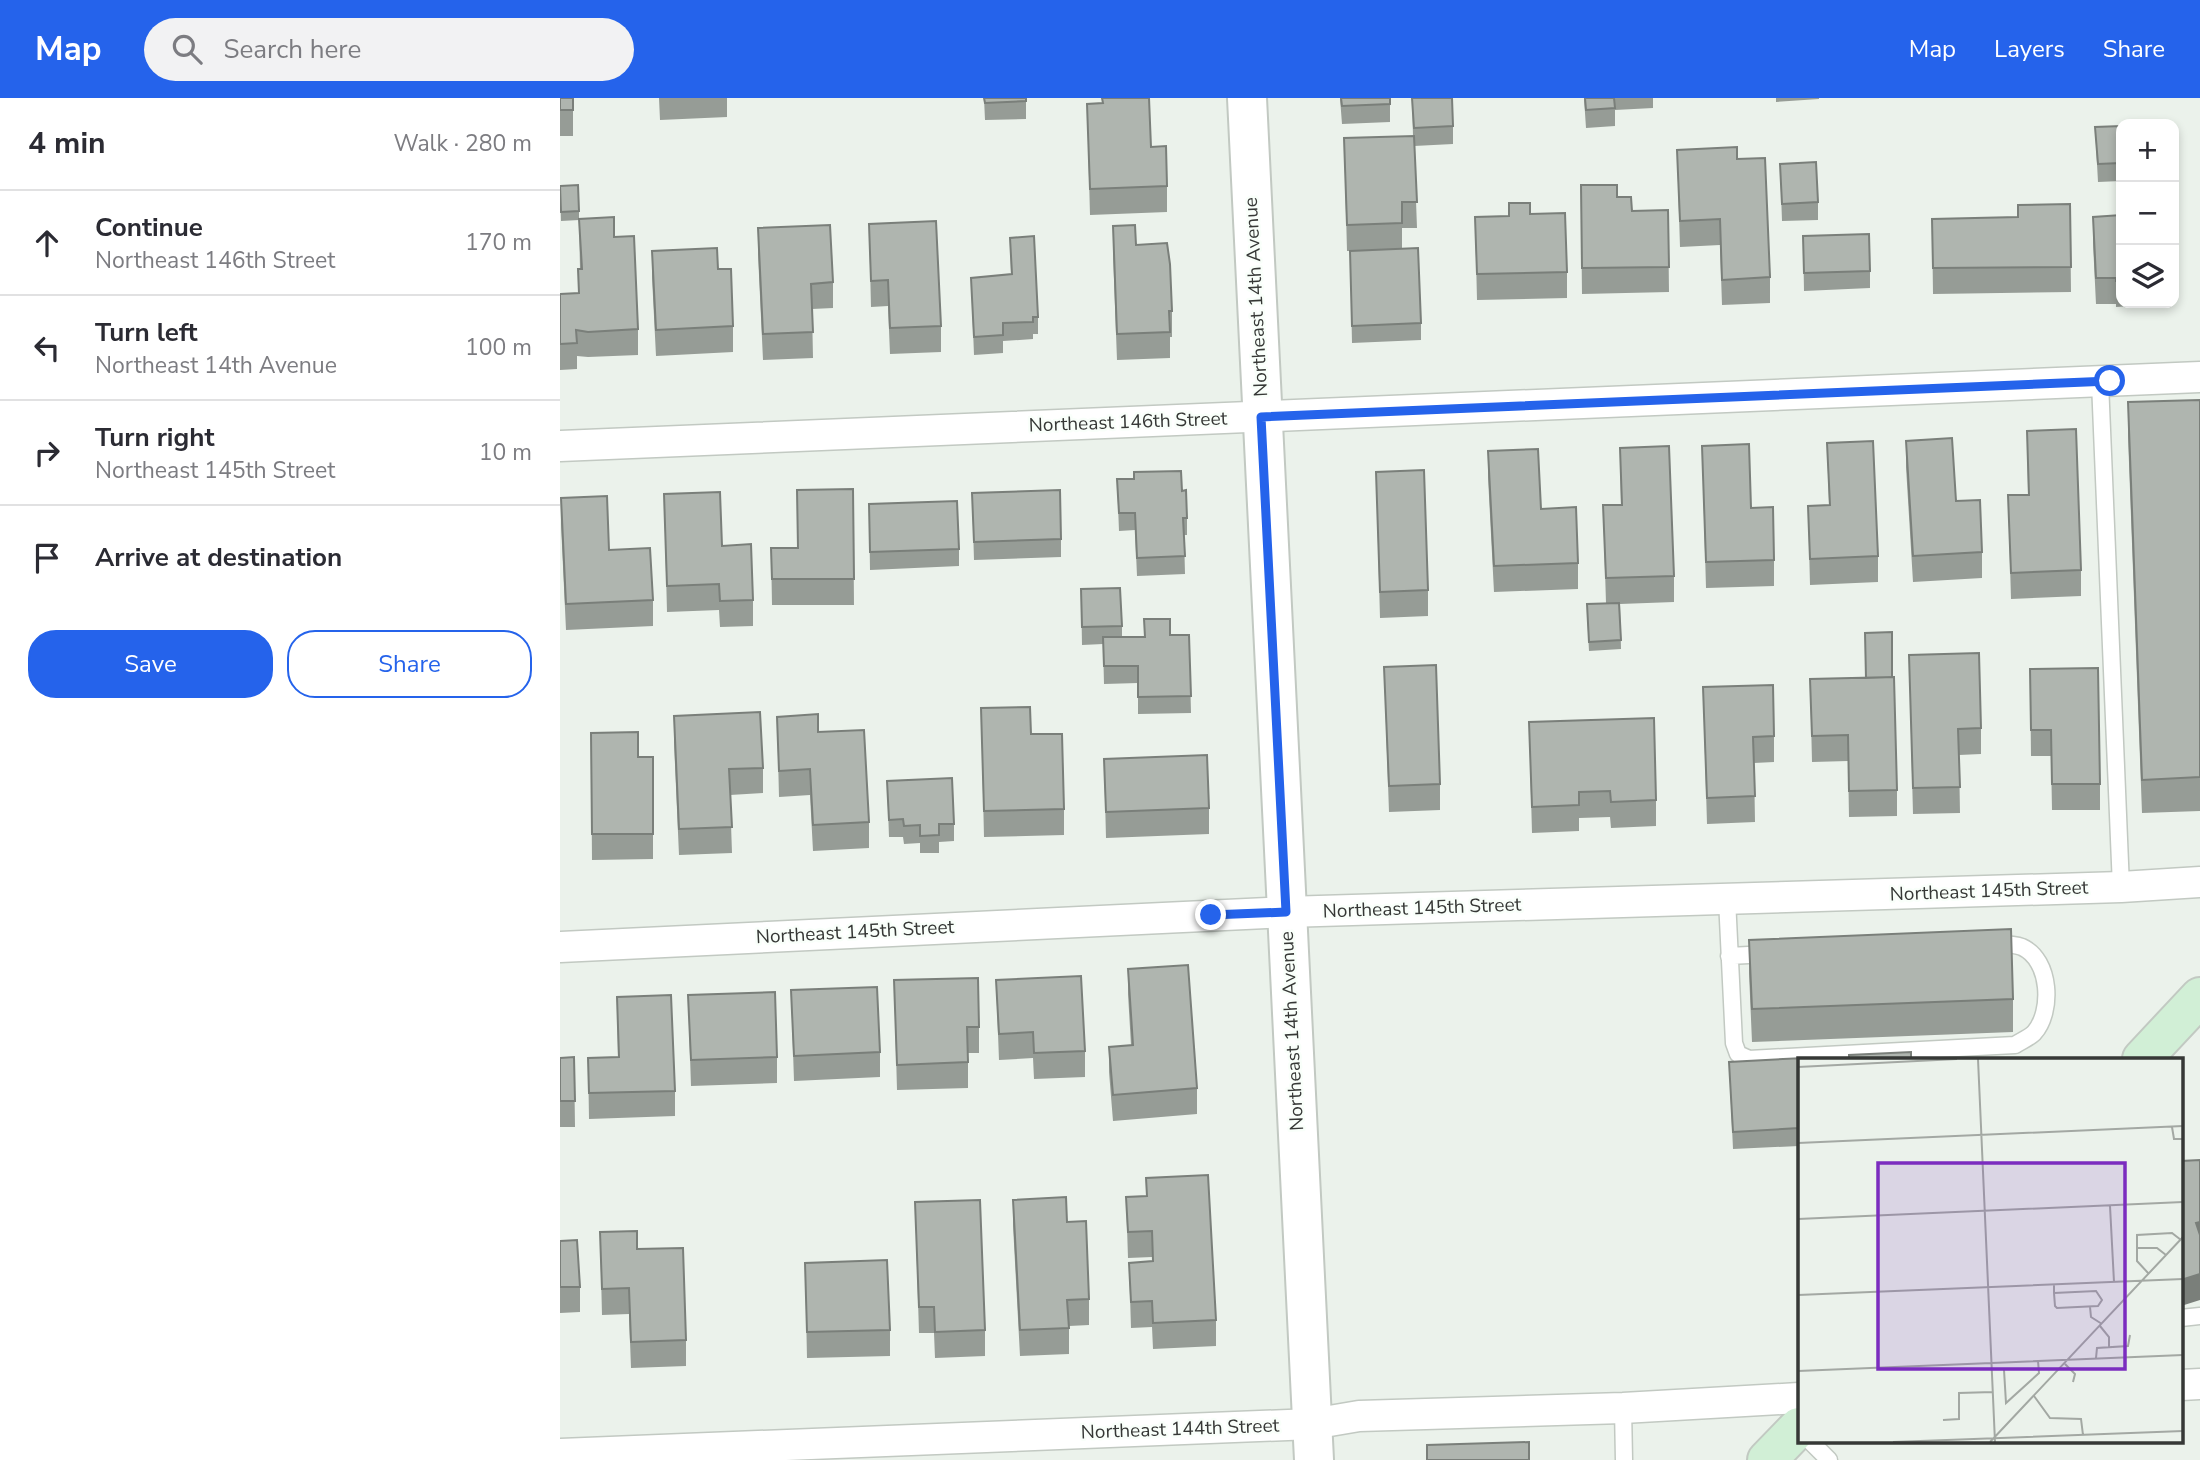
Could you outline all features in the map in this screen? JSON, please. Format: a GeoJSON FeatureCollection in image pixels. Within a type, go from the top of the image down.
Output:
{"type":"FeatureCollection","features":[{"type":"Feature","properties":{"kind":"main road"},"geometry":{"type":"LineString","coordinates":[[2143,1058],[2200,997]]}},
{"type":"Feature","properties":{"kind":"main road"},"geometry":{"type":"LineString","coordinates":[[1767,1460],[1798,1428]]}},
{"type":"Feature","properties":{"kind":"street","name":"Northeast 14th Avenue"},"geometry":{"type":"LineString","coordinates":[[1247,98],[1313,1442]]}},
{"type":"Feature","properties":{"kind":"street","name":"Northeast 146th Street"},"geometry":{"type":"LineString","coordinates":[[560,446],[2200,377]]}},
{"type":"Feature","properties":{"kind":"street","name":"Northeast 145th Street"},"geometry":{"type":"LineString","coordinates":[[560,947],[1286,912],[2200,883]]}},
{"type":"Feature","properties":{"kind":"street"},"geometry":{"type":"LineString","coordinates":[[2182,1385],[2200,1384]]}},
{"type":"Feature","properties":{"kind":"street","name":"Northeast 144th Street"},"geometry":{"type":"LineString","coordinates":[[560,1454],[1313,1442],[1359,1416],[1622,1408],[1798,1425]]}},
{"type":"Feature","properties":{"kind":"lane"},"geometry":{"type":"LineString","coordinates":[[2100,382],[2121,887]]}},
{"type":"Feature","properties":{"kind":"lane"},"geometry":{"type":"LineString","coordinates":[[1727,899],[1734,1043],[1738,1054],[1749,1059],[1962,1054],[2015,1045],[2033,1035],[2042,1020],[2046,988],[2037,958],[2023,948],[2006,944],[1978,945]]}},
{"type":"Feature","properties":{"kind":"lane"},"geometry":{"type":"LineString","coordinates":[[1729,956],[1784,954]]}},
{"type":"Feature","properties":{"kind":"lane"},"geometry":{"type":"LineString","coordinates":[[2182,1318],[2200,1316]]}},
{"type":"Feature","properties":{"kind":"lane"},"geometry":{"type":"LineString","coordinates":[[1622,1408],[1624,1460]]}},
{"type":"Feature","properties":{"kind":"lane"},"geometry":{"type":"LineString","coordinates":[[1815,1442],[1829,1460]]}},
{"type":"Feature","properties":{"kind":"building"},"geometry":{"type":"Polygon","coordinates":[[[560,98],[573,98],[573,110],[560,110],[560,98]]]}},
{"type":"Feature","properties":{"kind":"building"},"geometry":{"type":"Polygon","coordinates":[[[984,98],[1026,98],[1026,101],[985,103],[984,98]]]}},
{"type":"Feature","properties":{"kind":"building"},"geometry":{"type":"Polygon","coordinates":[[[1102,98],[1149,98],[1151,147],[1166,146],[1167,186],[1090,189],[1087,104],[1103,103],[1102,98]]]}},
{"type":"Feature","properties":{"kind":"building"},"geometry":{"type":"Polygon","coordinates":[[[1341,98],[1390,98],[1390,104],[1342,106],[1341,98]]]}},
{"type":"Feature","properties":{"kind":"building"},"geometry":{"type":"Polygon","coordinates":[[[1412,98],[1452,98],[1453,126],[1414,128],[1412,98]]]}},
{"type":"Feature","properties":{"kind":"building"},"geometry":{"type":"Polygon","coordinates":[[[1585,98],[1614,98],[1615,108],[1586,110],[1585,98]]]}},
{"type":"Feature","properties":{"kind":"building"},"geometry":{"type":"Polygon","coordinates":[[[2116,126],[2116,163],[2098,164],[2095,127],[2116,126]]]}},
{"type":"Feature","properties":{"kind":"building"},"geometry":{"type":"Polygon","coordinates":[[[1414,136],[1417,202],[1402,202],[1402,223],[1347,225],[1344,138],[1414,136]]]}},
{"type":"Feature","properties":{"kind":"building"},"geometry":{"type":"Polygon","coordinates":[[[1737,147],[1737,159],[1765,158],[1770,277],[1722,280],[1720,219],[1680,221],[1677,150],[1737,147]]]}},
{"type":"Feature","properties":{"kind":"building"},"geometry":{"type":"Polygon","coordinates":[[[1816,162],[1818,202],[1782,204],[1780,164],[1816,162]]]}},
{"type":"Feature","properties":{"kind":"building"},"geometry":{"type":"Polygon","coordinates":[[[578,185],[579,211],[561,212],[560,186],[578,185]]]}},
{"type":"Feature","properties":{"kind":"building"},"geometry":{"type":"Polygon","coordinates":[[[1581,185],[1617,185],[1617,197],[1631,197],[1632,211],[1668,210],[1669,267],[1582,268],[1581,185]]]}},
{"type":"Feature","properties":{"kind":"building"},"geometry":{"type":"Polygon","coordinates":[[[1509,203],[1530,203],[1530,214],[1565,213],[1567,272],[1477,274],[1475,217],[1509,216],[1509,203]]]}},
{"type":"Feature","properties":{"kind":"building"},"geometry":{"type":"Polygon","coordinates":[[[2070,204],[2071,267],[1933,268],[1932,219],[2018,217],[2018,205],[2070,204]]]}},
{"type":"Feature","properties":{"kind":"building"},"geometry":{"type":"Polygon","coordinates":[[[2116,215],[2116,278],[2096,278],[2093,217],[2116,215]]]}},
{"type":"Feature","properties":{"kind":"building"},"geometry":{"type":"Polygon","coordinates":[[[614,217],[614,237],[634,236],[638,329],[588,332],[576,330],[577,343],[560,344],[560,294],[579,293],[578,269],[582,269],[579,219],[614,217]]]}},
{"type":"Feature","properties":{"kind":"building"},"geometry":{"type":"Polygon","coordinates":[[[936,221],[941,326],[890,328],[888,280],[871,281],[869,224],[936,221]]]}},
{"type":"Feature","properties":{"kind":"building"},"geometry":{"type":"Polygon","coordinates":[[[830,225],[833,282],[811,284],[813,332],[763,334],[758,228],[830,225]]]}},
{"type":"Feature","properties":{"kind":"building"},"geometry":{"type":"Polygon","coordinates":[[[1135,225],[1136,245],[1167,243],[1172,311],[1169,311],[1170,332],[1117,334],[1113,226],[1135,225]]]}},
{"type":"Feature","properties":{"kind":"building"},"geometry":{"type":"Polygon","coordinates":[[[1869,234],[1870,271],[1804,273],[1803,236],[1869,234]]]}},
{"type":"Feature","properties":{"kind":"building"},"geometry":{"type":"Polygon","coordinates":[[[1034,236],[1038,317],[1033,317],[1033,322],[1003,323],[1003,335],[974,337],[971,278],[1012,274],[1010,238],[1034,236]]]}},
{"type":"Feature","properties":{"kind":"building"},"geometry":{"type":"Polygon","coordinates":[[[717,248],[718,269],[731,269],[733,326],[656,330],[652,251],[717,248]]]}},
{"type":"Feature","properties":{"kind":"building"},"geometry":{"type":"Polygon","coordinates":[[[1418,248],[1421,323],[1352,326],[1350,251],[1418,248]]]}},
{"type":"Feature","properties":{"kind":"building"},"geometry":{"type":"Polygon","coordinates":[[[2200,400],[2200,777],[2142,780],[2128,402],[2200,400]]]}},
{"type":"Feature","properties":{"kind":"building"},"geometry":{"type":"Polygon","coordinates":[[[2076,429],[2081,570],[2011,573],[2008,495],[2029,495],[2027,431],[2076,429]]]}},
{"type":"Feature","properties":{"kind":"building"},"geometry":{"type":"Polygon","coordinates":[[[1952,438],[1956,501],[1980,500],[1982,552],[1913,556],[1906,441],[1952,438]]]}},
{"type":"Feature","properties":{"kind":"building"},"geometry":{"type":"Polygon","coordinates":[[[1873,441],[1878,556],[1810,559],[1808,506],[1830,505],[1827,443],[1873,441]]]}},
{"type":"Feature","properties":{"kind":"building"},"geometry":{"type":"Polygon","coordinates":[[[1749,444],[1751,508],[1773,507],[1774,560],[1706,562],[1702,446],[1749,444]]]}},
{"type":"Feature","properties":{"kind":"building"},"geometry":{"type":"Polygon","coordinates":[[[1669,446],[1674,576],[1606,578],[1603,505],[1622,505],[1620,448],[1669,446]]]}},
{"type":"Feature","properties":{"kind":"building"},"geometry":{"type":"Polygon","coordinates":[[[1538,449],[1541,509],[1576,507],[1578,563],[1494,566],[1488,451],[1538,449]]]}},
{"type":"Feature","properties":{"kind":"building"},"geometry":{"type":"Polygon","coordinates":[[[1424,470],[1428,590],[1380,592],[1376,472],[1424,470]]]}},
{"type":"Feature","properties":{"kind":"building"},"geometry":{"type":"Polygon","coordinates":[[[1181,471],[1182,491],[1186,490],[1187,518],[1183,518],[1185,556],[1137,558],[1135,513],[1119,513],[1117,479],[1134,479],[1134,472],[1181,471]]]}},
{"type":"Feature","properties":{"kind":"building"},"geometry":{"type":"Polygon","coordinates":[[[853,489],[854,579],[772,579],[771,548],[798,548],[797,490],[853,489]]]}},
{"type":"Feature","properties":{"kind":"building"},"geometry":{"type":"Polygon","coordinates":[[[1060,490],[1061,539],[974,542],[972,493],[1060,490]]]}},
{"type":"Feature","properties":{"kind":"building"},"geometry":{"type":"Polygon","coordinates":[[[720,492],[722,546],[751,544],[753,600],[720,601],[719,584],[667,586],[664,494],[720,492]]]}},
{"type":"Feature","properties":{"kind":"building"},"geometry":{"type":"Polygon","coordinates":[[[607,496],[609,550],[650,548],[653,600],[566,604],[561,498],[607,496]]]}},
{"type":"Feature","properties":{"kind":"building"},"geometry":{"type":"Polygon","coordinates":[[[957,501],[959,549],[870,552],[869,504],[957,501]]]}},
{"type":"Feature","properties":{"kind":"building"},"geometry":{"type":"Polygon","coordinates":[[[1120,588],[1122,626],[1082,627],[1081,589],[1120,588]]]}},
{"type":"Feature","properties":{"kind":"building"},"geometry":{"type":"Polygon","coordinates":[[[1619,603],[1621,640],[1589,642],[1587,604],[1619,603]]]}},
{"type":"Feature","properties":{"kind":"building"},"geometry":{"type":"Polygon","coordinates":[[[1144,619],[1170,619],[1170,635],[1189,635],[1191,696],[1138,697],[1138,666],[1104,666],[1103,637],[1145,637],[1144,619]]]}},
{"type":"Feature","properties":{"kind":"building"},"geometry":{"type":"Polygon","coordinates":[[[1892,632],[1892,677],[1866,678],[1865,633],[1892,632]]]}},
{"type":"Feature","properties":{"kind":"building"},"geometry":{"type":"Polygon","coordinates":[[[1979,653],[1981,728],[1958,729],[1960,787],[1913,788],[1909,655],[1979,653]]]}},
{"type":"Feature","properties":{"kind":"building"},"geometry":{"type":"Polygon","coordinates":[[[1436,665],[1440,784],[1389,786],[1384,667],[1436,665]]]}},
{"type":"Feature","properties":{"kind":"building"},"geometry":{"type":"Polygon","coordinates":[[[2098,668],[2100,784],[2052,784],[2051,730],[2031,730],[2030,669],[2098,668]]]}},
{"type":"Feature","properties":{"kind":"building"},"geometry":{"type":"Polygon","coordinates":[[[1894,677],[1897,790],[1849,791],[1848,735],[1812,736],[1810,679],[1894,677]]]}},
{"type":"Feature","properties":{"kind":"building"},"geometry":{"type":"Polygon","coordinates":[[[1773,685],[1774,736],[1753,737],[1755,796],[1707,798],[1703,687],[1773,685]]]}},
{"type":"Feature","properties":{"kind":"building"},"geometry":{"type":"Polygon","coordinates":[[[1030,707],[1031,734],[1062,734],[1064,809],[984,811],[981,708],[1030,707]]]}},
{"type":"Feature","properties":{"kind":"building"},"geometry":{"type":"Polygon","coordinates":[[[760,712],[763,768],[729,769],[732,827],[679,829],[674,716],[760,712]]]}},
{"type":"Feature","properties":{"kind":"building"},"geometry":{"type":"Polygon","coordinates":[[[818,714],[818,732],[864,730],[869,822],[813,825],[810,769],[779,771],[777,717],[818,714]]]}},
{"type":"Feature","properties":{"kind":"building"},"geometry":{"type":"Polygon","coordinates":[[[1654,718],[1656,800],[1611,802],[1610,791],[1579,792],[1579,805],[1532,807],[1529,722],[1654,718]]]}},
{"type":"Feature","properties":{"kind":"building"},"geometry":{"type":"Polygon","coordinates":[[[638,732],[638,757],[653,757],[653,834],[592,834],[591,733],[638,732]]]}},
{"type":"Feature","properties":{"kind":"building"},"geometry":{"type":"Polygon","coordinates":[[[1207,755],[1209,808],[1106,812],[1104,759],[1207,755]]]}},
{"type":"Feature","properties":{"kind":"building"},"geometry":{"type":"Polygon","coordinates":[[[952,778],[954,824],[939,824],[939,835],[920,836],[920,825],[904,826],[903,819],[889,820],[887,781],[952,778]]]}},
{"type":"Feature","properties":{"kind":"building"},"geometry":{"type":"Polygon","coordinates":[[[2011,929],[2013,999],[1752,1009],[1749,940],[2011,929]]]}},
{"type":"Feature","properties":{"kind":"building"},"geometry":{"type":"Polygon","coordinates":[[[1188,965],[1197,1088],[1113,1095],[1109,1047],[1133,1045],[1128,969],[1188,965]]]}},
{"type":"Feature","properties":{"kind":"building"},"geometry":{"type":"Polygon","coordinates":[[[1081,976],[1085,1051],[1034,1053],[1033,1032],[999,1034],[996,980],[1081,976]]]}},
{"type":"Feature","properties":{"kind":"building"},"geometry":{"type":"Polygon","coordinates":[[[978,978],[979,1027],[967,1027],[968,1062],[897,1065],[894,980],[978,978]]]}},
{"type":"Feature","properties":{"kind":"building"},"geometry":{"type":"Polygon","coordinates":[[[877,987],[880,1052],[794,1056],[791,990],[877,987]]]}},
{"type":"Feature","properties":{"kind":"building"},"geometry":{"type":"Polygon","coordinates":[[[775,992],[777,1057],[691,1060],[688,995],[775,992]]]}},
{"type":"Feature","properties":{"kind":"building"},"geometry":{"type":"Polygon","coordinates":[[[671,995],[675,1091],[589,1093],[588,1058],[619,1057],[617,997],[671,995]]]}},
{"type":"Feature","properties":{"kind":"building"},"geometry":{"type":"Polygon","coordinates":[[[1911,1052],[1911,1058],[1849,1058],[1849,1055],[1911,1052]]]}},
{"type":"Feature","properties":{"kind":"building"},"geometry":{"type":"Polygon","coordinates":[[[574,1057],[575,1101],[560,1101],[560,1058],[574,1057]]]}},
{"type":"Feature","properties":{"kind":"building"},"geometry":{"type":"Polygon","coordinates":[[[1798,1058],[1798,1128],[1733,1132],[1729,1062],[1798,1058]]]}},
{"type":"Feature","properties":{"kind":"building"},"geometry":{"type":"Polygon","coordinates":[[[2200,1160],[2200,1222],[2196,1223],[2200,1235],[2200,1274],[2182,1280],[2182,1161],[2200,1160]]]}},
{"type":"Feature","properties":{"kind":"building"},"geometry":{"type":"Polygon","coordinates":[[[1208,1175],[1216,1320],[1153,1323],[1152,1301],[1131,1302],[1129,1263],[1153,1261],[1152,1231],[1128,1232],[1126,1197],[1147,1196],[1146,1178],[1208,1175]]]}},
{"type":"Feature","properties":{"kind":"building"},"geometry":{"type":"Polygon","coordinates":[[[1066,1197],[1067,1222],[1086,1221],[1089,1299],[1067,1300],[1069,1328],[1020,1330],[1013,1200],[1066,1197]]]}},
{"type":"Feature","properties":{"kind":"building"},"geometry":{"type":"Polygon","coordinates":[[[980,1200],[985,1330],[935,1332],[934,1307],[919,1307],[915,1202],[980,1200]]]}},
{"type":"Feature","properties":{"kind":"building"},"geometry":{"type":"Polygon","coordinates":[[[637,1231],[637,1249],[683,1248],[686,1340],[631,1342],[629,1288],[602,1289],[600,1232],[637,1231]]]}},
{"type":"Feature","properties":{"kind":"building"},"geometry":{"type":"Polygon","coordinates":[[[577,1240],[580,1287],[560,1287],[560,1241],[577,1240]]]}},
{"type":"Feature","properties":{"kind":"building"},"geometry":{"type":"Polygon","coordinates":[[[887,1260],[890,1330],[807,1332],[805,1263],[887,1260]]]}},
{"type":"Feature","properties":{"kind":"building"},"geometry":{"type":"Polygon","coordinates":[[[1529,1442],[1529,1460],[1427,1460],[1427,1445],[1529,1442]]]}},
{"type":"Feature","properties":{"kind":"route"},"geometry":{"type":"LineString","coordinates":[[1211,915],[1286,912],[1261,417],[2110,381]]}}]}
